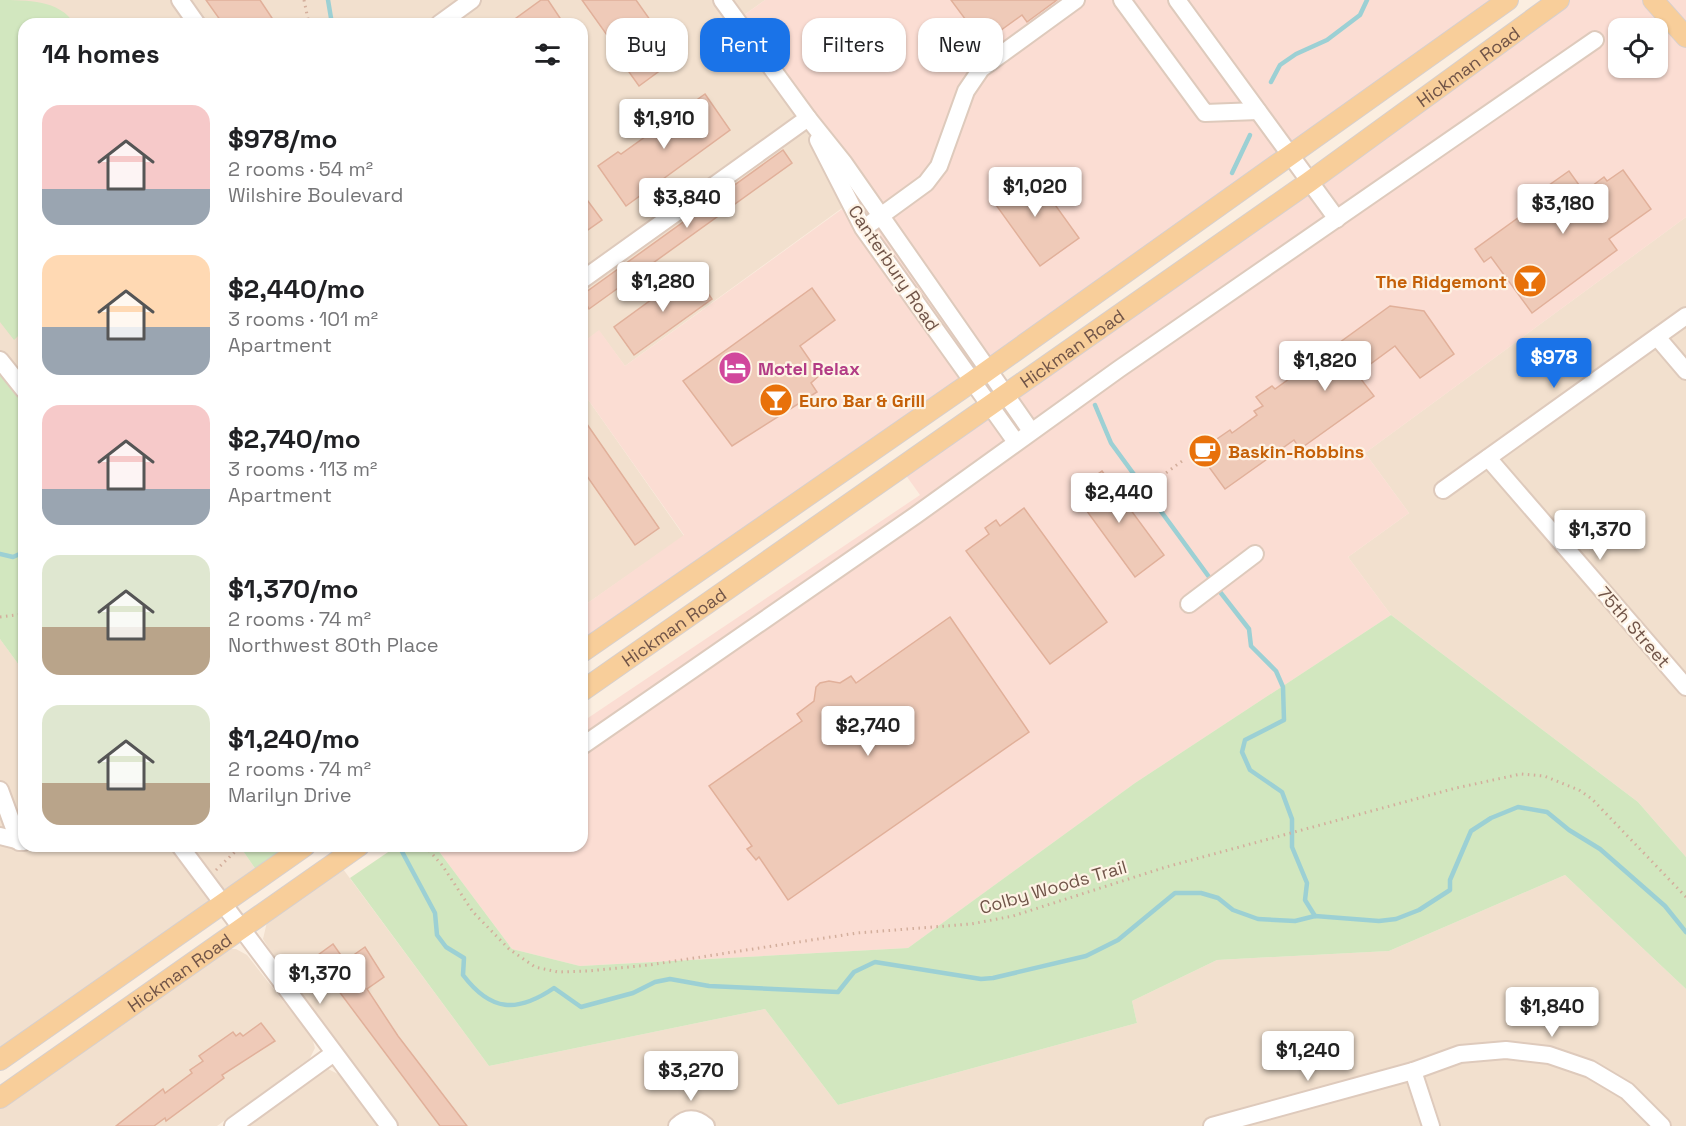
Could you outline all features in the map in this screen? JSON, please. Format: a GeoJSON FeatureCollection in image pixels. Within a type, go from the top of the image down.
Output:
{"type":"FeatureCollection","features":[{"type":"Feature","properties":{"kind":"main road","name":"Hickman Road"},"geometry":{"type":"LineString","coordinates":[[588,647],[989,370],[1508,0]]}},
{"type":"Feature","properties":{"kind":"main road","name":"Hickman Road"},"geometry":{"type":"LineString","coordinates":[[588,687],[1309,182],[1559,0]]}},
{"type":"Feature","properties":{"kind":"main road"},"geometry":{"type":"LineString","coordinates":[[1653,0],[1686,37]]}},
{"type":"Feature","properties":{"kind":"main road","name":"Hickman Road"},"geometry":{"type":"LineString","coordinates":[[0,1060],[296,852]]}},
{"type":"Feature","properties":{"kind":"main road","name":"Hickman Road"},"geometry":{"type":"LineString","coordinates":[[0,1098],[350,852]]}},
{"type":"Feature","properties":{"kind":"street"},"geometry":{"type":"LineString","coordinates":[[180,0],[193,18]]}},
{"type":"Feature","properties":{"kind":"street"},"geometry":{"type":"LineString","coordinates":[[447,18],[472,0]]}},
{"type":"Feature","properties":{"kind":"street","name":"Canterbury Road"},"geometry":{"type":"LineString","coordinates":[[722,0],[808,118],[832,146],[989,370],[998,400]]}},
{"type":"Feature","properties":{"kind":"street"},"geometry":{"type":"LineString","coordinates":[[863,228],[926,183],[939,166],[966,91],[981,69],[1076,0]]}},
{"type":"Feature","properties":{"kind":"street"},"geometry":{"type":"LineString","coordinates":[[1122,0],[1205,113],[1258,111]]}},
{"type":"Feature","properties":{"kind":"street"},"geometry":{"type":"LineString","coordinates":[[1177,0],[1337,219]]}},
{"type":"Feature","properties":{"kind":"street"},"geometry":{"type":"LineString","coordinates":[[588,742],[906,522],[1031,431],[1596,40]]}},
{"type":"Feature","properties":{"kind":"street"},"geometry":{"type":"LineString","coordinates":[[588,276],[808,118]]}},
{"type":"Feature","properties":{"kind":"street","name":"Canterbury Road"},"geometry":{"type":"LineString","coordinates":[[808,118],[863,228],[973,381],[998,400]]}},
{"type":"Feature","properties":{"kind":"street"},"geometry":{"type":"LineString","coordinates":[[1443,490],[1686,316]]}},
{"type":"Feature","properties":{"kind":"street"},"geometry":{"type":"LineString","coordinates":[[1657,337],[1686,371]]}},
{"type":"Feature","properties":{"kind":"street"},"geometry":{"type":"LineString","coordinates":[[0,360],[18,382]]}},
{"type":"Feature","properties":{"kind":"street"},"geometry":{"type":"LineString","coordinates":[[998,400],[1031,431]]}},
{"type":"Feature","properties":{"kind":"street"},"geometry":{"type":"LineString","coordinates":[[998,400],[1016,442]]}},
{"type":"Feature","properties":{"kind":"street","name":"75th Street"},"geometry":{"type":"LineString","coordinates":[[1488,458],[1686,687]]}},
{"type":"Feature","properties":{"kind":"street"},"geometry":{"type":"LineString","coordinates":[[1196,599],[1255,554]]}},
{"type":"Feature","properties":{"kind":"street"},"geometry":{"type":"LineString","coordinates":[[0,790],[18,835]]}},
{"type":"Feature","properties":{"kind":"street"},"geometry":{"type":"LineString","coordinates":[[0,836],[18,841]]}},
{"type":"Feature","properties":{"kind":"street"},"geometry":{"type":"LineString","coordinates":[[185,852],[389,1126]]}},
{"type":"Feature","properties":{"kind":"street"},"geometry":{"type":"LineString","coordinates":[[1214,1126],[1413,1071],[1460,1054],[1506,1050],[1549,1055],[1590,1069],[1627,1091],[1662,1126]]}},
{"type":"Feature","properties":{"kind":"street"},"geometry":{"type":"LineString","coordinates":[[233,1126],[334,1053]]}},
{"type":"Feature","properties":{"kind":"street"},"geometry":{"type":"LineString","coordinates":[[1413,1071],[1431,1126]]}},
{"type":"Feature","properties":{"kind":"street"},"geometry":{"type":"LineString","coordinates":[[677,1126],[682,1121],[694,1119],[706,1126]]}},
{"type":"Feature","properties":{"kind":"path"},"geometry":{"type":"LineString","coordinates":[[304,0],[308,18]]}},
{"type":"Feature","properties":{"kind":"path"},"geometry":{"type":"LineString","coordinates":[[1131,511],[1126,502],[1185,459]]}},
{"type":"Feature","properties":{"kind":"path"},"geometry":{"type":"LineString","coordinates":[[0,617],[18,615]]}},
{"type":"Feature","properties":{"kind":"path","name":"Colby Woods Trail"},"geometry":{"type":"LineString","coordinates":[[430,852],[442,865],[473,912],[509,949],[535,967],[558,972],[649,965],[857,933],[971,924],[1013,916],[1136,876],[1466,785],[1521,774],[1544,776],[1580,790],[1592,799],[1686,897]]}},
{"type":"Feature","properties":{"kind":"path"},"geometry":{"type":"LineString","coordinates":[[206,879],[235,852]]}},
{"type":"Feature","properties":{"kind":"shaded area"},"geometry":{"type":"Polygon","coordinates":[[[0,0],[765,0],[740,18],[700,18],[700,72],[775,72],[808,118],[849,203],[625,366],[599,331],[588,339],[588,18],[18,18],[18,382],[0,360],[0,0]]]}},
{"type":"Feature","properties":{"kind":"shaded area"},"geometry":{"type":"Polygon","coordinates":[[[765,0],[1508,0],[588,648],[588,603],[684,535],[588,399],[588,338],[599,330],[625,366],[849,204],[808,118],[774,72],[790,72],[790,18],[740,18],[765,0]]]}},
{"type":"Feature","properties":{"kind":"shaded area"},"geometry":{"type":"Polygon","coordinates":[[[1559,0],[1686,0],[1686,217],[1365,453],[1409,513],[1348,557],[1391,615],[1135,783],[908,948],[580,966],[512,949],[439,852],[588,852],[588,718],[920,495],[900,467],[1559,0]]]}},
{"type":"Feature","properties":{"kind":"shaded area"},"geometry":{"type":"Polygon","coordinates":[[[1686,217],[1686,857],[1638,802],[1391,615],[1348,557],[1409,513],[1365,453],[1686,217]]]}},
{"type":"Feature","properties":{"kind":"shaded area"},"geometry":{"type":"Polygon","coordinates":[[[588,400],[684,536],[588,603],[588,400]]]}},
{"type":"Feature","properties":{"kind":"shaded area"},"geometry":{"type":"Polygon","coordinates":[[[0,639],[18,664],[18,852],[244,852],[261,877],[0,1060],[0,639]]]}},
{"type":"Feature","properties":{"kind":"shaded area"},"geometry":{"type":"Polygon","coordinates":[[[343,869],[489,1066],[765,1009],[838,1105],[1137,1023],[1132,1001],[1217,960],[1389,951],[1565,875],[1686,989],[1686,1126],[399,1126],[279,965],[263,939],[267,922],[343,869]]]}},
{"type":"Feature","properties":{"kind":"shaded area"},"geometry":{"type":"Polygon","coordinates":[[[230,949],[236,949],[247,955],[312,1038],[315,1048],[310,1058],[217,1126],[0,1126],[0,1107],[230,949]]]}},
{"type":"Feature","properties":{"kind":"shaded area"},"geometry":{"type":"Polygon","coordinates":[[[328,1069],[340,1075],[378,1126],[246,1126],[328,1069]]]}},
{"type":"Feature","properties":{"kind":"green space"},"geometry":{"type":"Polygon","coordinates":[[[0,0],[21,0],[52,6],[70,18],[18,18],[18,336],[14,340],[0,322],[0,0]]]}},
{"type":"Feature","properties":{"kind":"green space"},"geometry":{"type":"Polygon","coordinates":[[[0,361],[18,386],[18,664],[0,639],[0,361]]]}},
{"type":"Feature","properties":{"kind":"green space"},"geometry":{"type":"Polygon","coordinates":[[[1391,615],[1638,802],[1686,857],[1686,989],[1565,875],[1389,951],[1217,960],[1132,1001],[1137,1023],[838,1105],[765,1009],[489,1066],[350,878],[388,852],[439,852],[512,949],[580,966],[908,948],[1135,783],[1391,615]]]}},
{"type":"Feature","properties":{"kind":"green space"},"geometry":{"type":"Polygon","coordinates":[[[244,852],[296,852],[261,877],[244,852]]]}},
{"type":"Feature","properties":{"kind":"building"},"geometry":{"type":"Polygon","coordinates":[[[206,0],[260,0],[272,18],[219,18],[206,0]]]}},
{"type":"Feature","properties":{"kind":"building"},"geometry":{"type":"Polygon","coordinates":[[[541,0],[548,0],[560,18],[516,18],[541,0]]]}},
{"type":"Feature","properties":{"kind":"building"},"geometry":{"type":"Polygon","coordinates":[[[582,0],[636,0],[649,18],[606,18],[606,34],[582,0]]]}},
{"type":"Feature","properties":{"kind":"building"},"geometry":{"type":"Polygon","coordinates":[[[951,0],[1057,0],[1027,22],[1022,15],[1003,29],[1003,18],[964,18],[951,0]]]}},
{"type":"Feature","properties":{"kind":"building"},"geometry":{"type":"Polygon","coordinates":[[[629,72],[658,72],[639,86],[629,72]]]}},
{"type":"Feature","properties":{"kind":"building"},"geometry":{"type":"Polygon","coordinates":[[[705,94],[730,130],[626,206],[598,166],[618,152],[621,154],[705,94]]]}},
{"type":"Feature","properties":{"kind":"building"},"geometry":{"type":"Polygon","coordinates":[[[783,150],[792,163],[589,309],[588,291],[783,150]]]}},
{"type":"Feature","properties":{"kind":"building"},"geometry":{"type":"Polygon","coordinates":[[[1030,170],[1079,238],[1040,266],[991,198],[1030,170]]]}},
{"type":"Feature","properties":{"kind":"building"},"geometry":{"type":"Polygon","coordinates":[[[1623,170],[1651,209],[1609,239],[1617,250],[1532,313],[1491,257],[1484,262],[1475,249],[1533,207],[1528,200],[1569,171],[1584,192],[1604,177],[1607,181],[1623,170]]]}},
{"type":"Feature","properties":{"kind":"building"},"geometry":{"type":"Polygon","coordinates":[[[588,201],[602,220],[588,230],[588,201]]]}},
{"type":"Feature","properties":{"kind":"building"},"geometry":{"type":"Polygon","coordinates":[[[692,270],[712,299],[634,355],[614,327],[692,270]]]}},
{"type":"Feature","properties":{"kind":"building","name":"Motel Relax"},"geometry":{"type":"Polygon","coordinates":[[[812,288],[835,320],[800,346],[820,375],[811,383],[817,392],[732,446],[683,381],[812,288]]]}},
{"type":"Feature","properties":{"kind":"building"},"geometry":{"type":"Polygon","coordinates":[[[1390,306],[1424,311],[1454,354],[1420,378],[1395,346],[1357,374],[1374,396],[1300,449],[1294,440],[1225,489],[1198,452],[1230,430],[1232,433],[1257,415],[1254,411],[1263,406],[1256,397],[1272,386],[1275,389],[1390,306]]]}},
{"type":"Feature","properties":{"kind":"building"},"geometry":{"type":"Polygon","coordinates":[[[588,426],[659,528],[635,545],[588,478],[588,426]]]}},
{"type":"Feature","properties":{"kind":"building"},"geometry":{"type":"Polygon","coordinates":[[[1102,471],[1164,555],[1135,577],[1073,492],[1102,471]]]}},
{"type":"Feature","properties":{"kind":"building"},"geometry":{"type":"Polygon","coordinates":[[[1024,508],[1107,622],[1050,664],[966,551],[989,534],[985,528],[996,520],[1000,526],[1024,508]]]}},
{"type":"Feature","properties":{"kind":"building"},"geometry":{"type":"Polygon","coordinates":[[[950,617],[1029,732],[788,900],[759,857],[756,860],[747,849],[752,846],[709,786],[802,721],[797,714],[814,701],[816,687],[820,683],[829,681],[840,683],[851,676],[856,683],[950,617]]]}},
{"type":"Feature","properties":{"kind":"building"},"geometry":{"type":"Polygon","coordinates":[[[333,944],[345,961],[365,947],[384,977],[367,989],[398,1036],[467,1126],[440,1126],[314,958],[333,944]]]}},
{"type":"Feature","properties":{"kind":"building"},"geometry":{"type":"Polygon","coordinates":[[[261,1023],[275,1041],[222,1075],[224,1078],[166,1121],[165,1118],[154,1126],[116,1126],[163,1089],[165,1093],[192,1073],[190,1070],[203,1061],[199,1056],[233,1032],[236,1036],[240,1033],[243,1036],[261,1023]]]}},
{"type":"Feature","properties":{"kind":"waterway"},"geometry":{"type":"LineString","coordinates":[[328,0],[331,18]]}},
{"type":"Feature","properties":{"kind":"waterway"},"geometry":{"type":"LineString","coordinates":[[1271,82],[1280,65],[1296,54],[1327,40],[1360,15],[1367,0]]}},
{"type":"Feature","properties":{"kind":"waterway"},"geometry":{"type":"LineString","coordinates":[[1232,173],[1250,135]]}},
{"type":"Feature","properties":{"kind":"waterway"},"geometry":{"type":"LineString","coordinates":[[1095,405],[1111,443],[1212,581]]}},
{"type":"Feature","properties":{"kind":"waterway"},"geometry":{"type":"LineString","coordinates":[[0,554],[13,557],[18,555]]}},
{"type":"Feature","properties":{"kind":"waterway"},"geometry":{"type":"LineString","coordinates":[[1217,588],[1249,629],[1251,646],[1276,671],[1283,687],[1284,720],[1245,740],[1242,752],[1250,770],[1282,792],[1292,819],[1292,847],[1307,883],[1305,900],[1315,916]]}},
{"type":"Feature","properties":{"kind":"waterway"},"geometry":{"type":"LineString","coordinates":[[402,852],[435,913],[437,935],[446,947],[464,958],[463,975],[484,996],[505,1005],[528,1002],[554,988],[581,1007],[633,993],[655,982],[670,979],[709,986],[838,992],[854,972],[875,962],[981,979],[993,978],[1086,956],[1118,940],[1175,893],[1201,893],[1218,898],[1233,910],[1258,919],[1295,921],[1315,916],[1379,921],[1396,919],[1419,910],[1450,890],[1450,880],[1471,831],[1491,818],[1518,807],[1547,812],[1569,830],[1600,849],[1665,906],[1686,932]]}},
{"type":"Feature","properties":{"kind":"place","name":"The Ridgemont"},"geometry":{"type":"Point","coordinates":[1530,281]}},
{"type":"Feature","properties":{"kind":"place","name":"Motel Relax"},"geometry":{"type":"Point","coordinates":[735,368]}},
{"type":"Feature","properties":{"kind":"place","name":"Euro Bar & Grill"},"geometry":{"type":"Point","coordinates":[776,400]}},
{"type":"Feature","properties":{"kind":"place","name":"Baskin-Robbins"},"geometry":{"type":"Point","coordinates":[1205,451]}}]}
